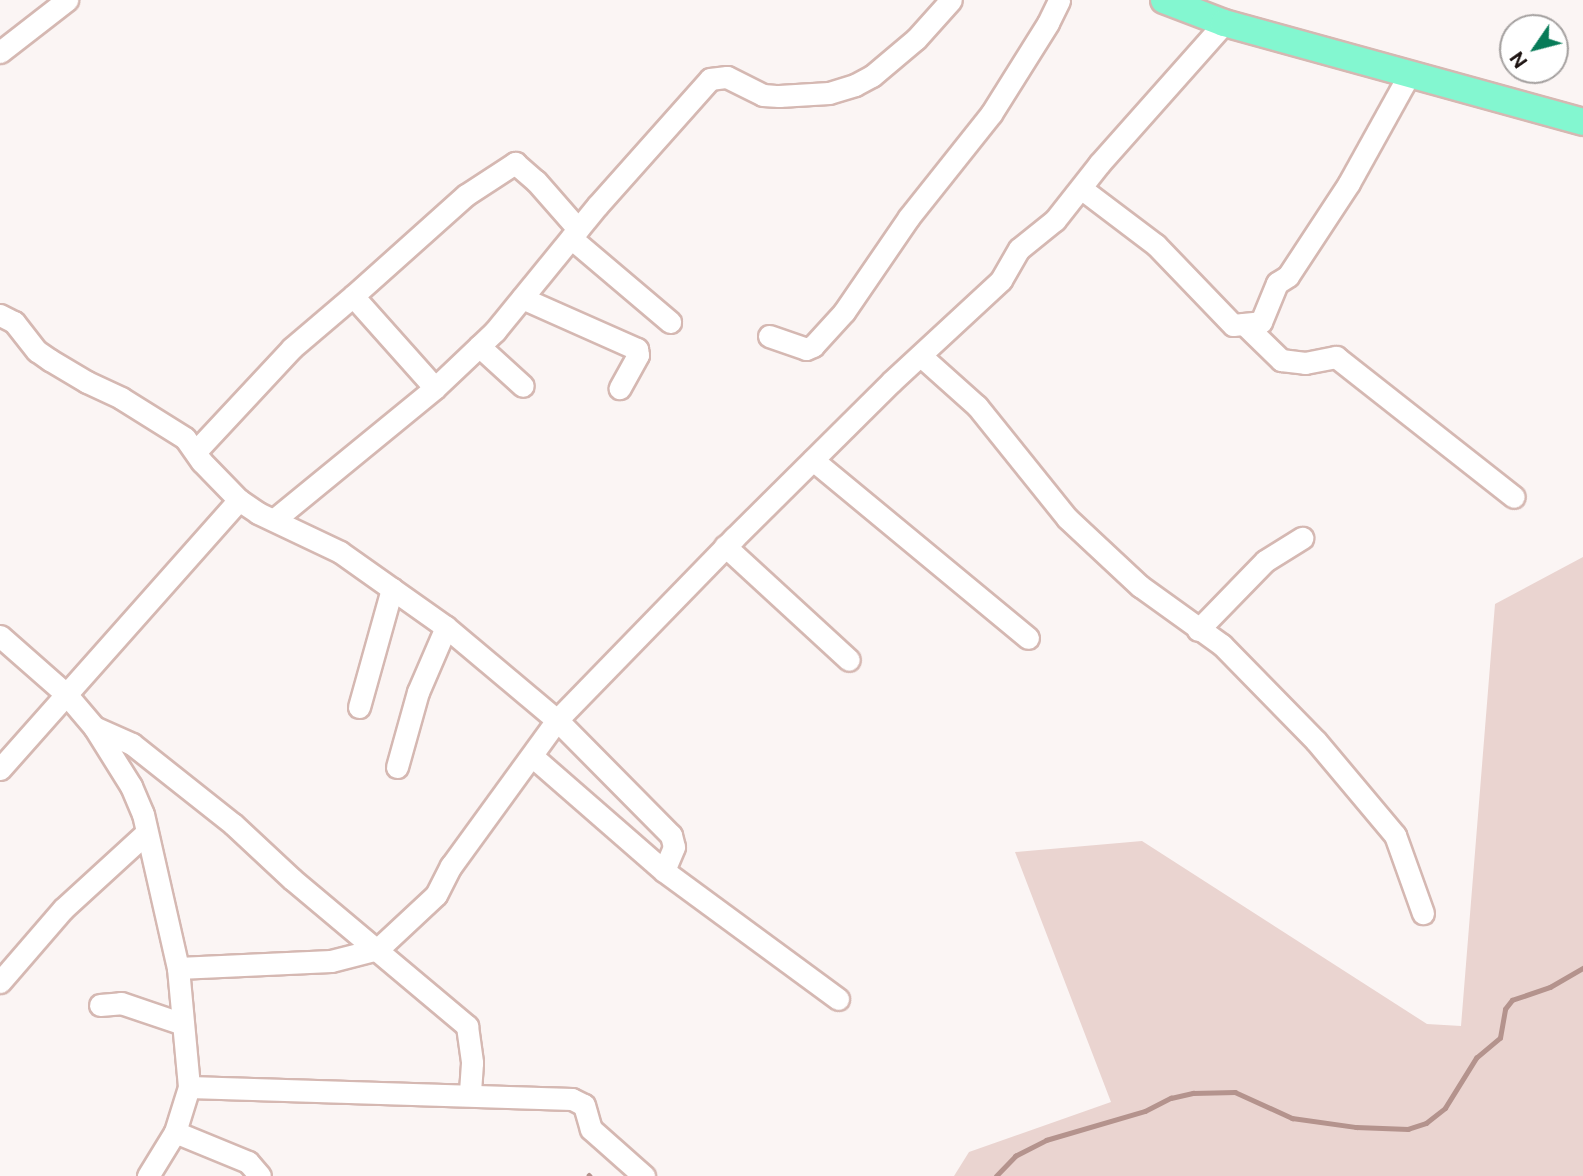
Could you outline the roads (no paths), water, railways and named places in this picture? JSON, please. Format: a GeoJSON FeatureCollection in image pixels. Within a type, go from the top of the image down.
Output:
{"type":"FeatureCollection","features":[{"type":"Feature","properties":{"kind":"main road"},"geometry":{"type":"LineString","coordinates":[[1164,0],[1224,23],[1583,122]]}},
{"type":"Feature","properties":{"kind":"street"},"geometry":{"type":"LineString","coordinates":[[0,52],[68,0]]}},
{"type":"Feature","properties":{"kind":"street"},"geometry":{"type":"LineString","coordinates":[[275,519],[435,388],[479,346],[710,79],[727,77],[763,95],[779,96],[829,93],[855,85],[872,76],[915,38],[951,0]]}},
{"type":"Feature","properties":{"kind":"street"},"geometry":{"type":"LineString","coordinates":[[769,336],[806,349],[813,346],[844,312],[909,217],[991,114],[1048,23],[1059,0]]}},
{"type":"Feature","properties":{"kind":"street"},"geometry":{"type":"LineString","coordinates":[[178,968],[331,961],[377,949],[436,895],[451,866],[556,720],[725,546],[1001,279],[1028,240],[1055,220],[1082,190],[1099,164],[1224,23]]}},
{"type":"Feature","properties":{"kind":"street"},"geometry":{"type":"LineString","coordinates":[[1082,190],[1156,246],[1233,325],[1261,322],[1277,283],[1288,276],[1349,183],[1410,73]]}},
{"type":"Feature","properties":{"kind":"street"},"geometry":{"type":"LineString","coordinates":[[196,451],[292,348],[466,195],[515,163],[536,181],[574,233],[670,322]]}},
{"type":"Feature","properties":{"kind":"street"},"geometry":{"type":"LineString","coordinates":[[353,296],[435,388]]}},
{"type":"Feature","properties":{"kind":"street"},"geometry":{"type":"LineString","coordinates":[[522,298],[636,349],[638,355],[620,388]]}},
{"type":"Feature","properties":{"kind":"street"},"geometry":{"type":"LineString","coordinates":[[0,315],[13,322],[43,355],[185,438],[202,462],[239,500],[258,513],[340,552],[446,627],[556,720],[671,835],[674,847],[664,871]]}},
{"type":"Feature","properties":{"kind":"street"},"geometry":{"type":"LineString","coordinates":[[1244,324],[1281,360],[1305,363],[1336,357],[1514,497]]}},
{"type":"Feature","properties":{"kind":"street"},"geometry":{"type":"LineString","coordinates":[[479,346],[523,386]]}},
{"type":"Feature","properties":{"kind":"street"},"geometry":{"type":"LineString","coordinates":[[921,356],[977,406],[1067,518],[1140,586],[1222,645],[1316,741],[1395,835],[1423,913]]}},
{"type":"Feature","properties":{"kind":"street"},"geometry":{"type":"LineString","coordinates":[[813,460],[1028,638]]}},
{"type":"Feature","properties":{"kind":"street"},"geometry":{"type":"LineString","coordinates":[[0,769],[239,500]]}},
{"type":"Feature","properties":{"kind":"street"},"geometry":{"type":"LineString","coordinates":[[1198,630],[1265,561],[1302,538]]}},
{"type":"Feature","properties":{"kind":"street"},"geometry":{"type":"LineString","coordinates":[[725,546],[849,660]]}},
{"type":"Feature","properties":{"kind":"street"},"geometry":{"type":"LineString","coordinates":[[359,706],[392,589]]}},
{"type":"Feature","properties":{"kind":"street"},"geometry":{"type":"LineString","coordinates":[[397,767],[418,692],[446,627]]}},
{"type":"Feature","properties":{"kind":"street"},"geometry":{"type":"LineString","coordinates":[[0,636],[66,694],[94,727],[131,786],[146,833],[178,968],[189,1087],[175,1132],[148,1176]]}},
{"type":"Feature","properties":{"kind":"street"},"geometry":{"type":"LineString","coordinates":[[94,727],[132,744],[233,824],[292,878],[467,1026],[472,1063],[470,1095]]}},
{"type":"Feature","properties":{"kind":"street"},"geometry":{"type":"LineString","coordinates":[[532,756],[664,871],[838,999]]}},
{"type":"Feature","properties":{"kind":"street"},"geometry":{"type":"LineString","coordinates":[[0,982],[63,908],[146,833]]}},
{"type":"Feature","properties":{"kind":"street"},"geometry":{"type":"LineString","coordinates":[[100,1005],[121,1003],[183,1024]]}},
{"type":"Feature","properties":{"kind":"street"},"geometry":{"type":"LineString","coordinates":[[189,1087],[562,1097],[584,1105],[591,1129],[644,1176]]}},
{"type":"Feature","properties":{"kind":"street"},"geometry":{"type":"LineString","coordinates":[[175,1132],[248,1162],[260,1176]]}},
{"type":"Feature","properties":{"kind":"waterway"},"geometry":{"type":"LineString","coordinates":[[996,1176],[1015,1156],[1046,1140],[1145,1111],[1171,1098],[1193,1093],[1235,1092],[1292,1118],[1356,1127],[1408,1129],[1426,1123],[1445,1108],[1476,1058],[1500,1038],[1505,1009],[1512,1000],[1550,987],[1583,968]]}}]}
